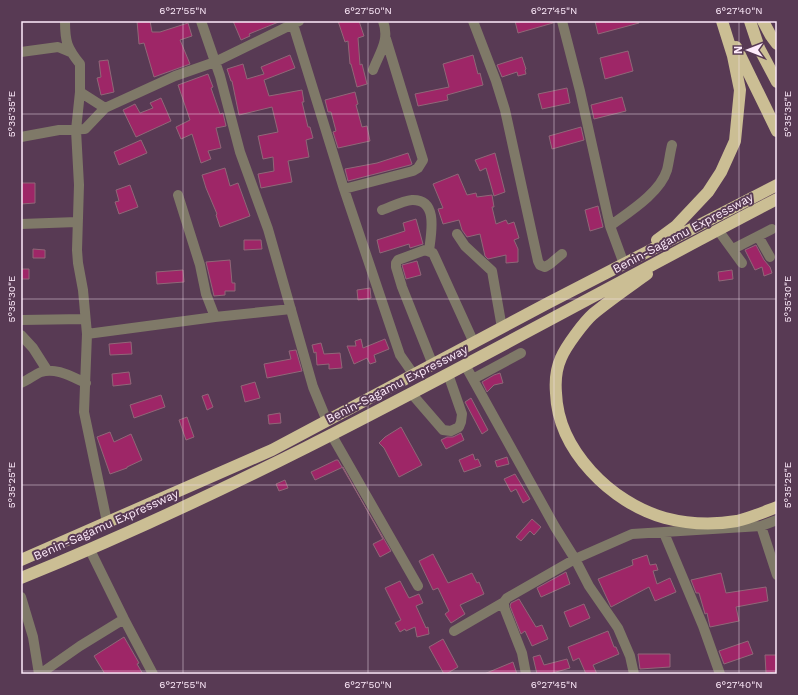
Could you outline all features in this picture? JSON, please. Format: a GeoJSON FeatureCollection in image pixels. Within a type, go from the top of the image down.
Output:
{"type":"FeatureCollection","features":[{"type":"Feature","properties":{"kind":"highway"},"geometry":{"type":"LineString","coordinates":[[723,21],[777,131]]}},
{"type":"Feature","properties":{"kind":"highway"},"geometry":{"type":"LineString","coordinates":[[624,264],[676,226],[708,192],[721,172],[735,141],[740,90],[733,56],[723,21]]}},
{"type":"Feature","properties":{"kind":"highway"},"geometry":{"type":"LineString","coordinates":[[750,21],[759,48],[777,82]]}},
{"type":"Feature","properties":{"kind":"highway"},"geometry":{"type":"LineString","coordinates":[[763,21],[777,44]]}},
{"type":"Feature","properties":{"kind":"highway"},"geometry":{"type":"LineString","coordinates":[[21,560],[272,450],[775,186]]}},
{"type":"Feature","properties":{"kind":"highway","name":"Benin-Sagamu Expressway"},"geometry":{"type":"LineString","coordinates":[[21,578],[90,550],[258,471],[448,374],[777,199]]}},
{"type":"Feature","properties":{"kind":"highway"},"geometry":{"type":"LineString","coordinates":[[683,248],[592,315],[572,340],[561,357],[557,371],[556,404],[561,424],[568,439],[584,463],[598,480],[618,495],[641,509],[665,518],[695,523],[717,524],[738,521],[777,507]]}},
{"type":"Feature","properties":{"kind":"street"},"geometry":{"type":"LineString","coordinates":[[65,21],[65,36],[70,52],[80,64],[80,92],[76,130],[79,185],[77,222],[78,263],[83,290],[87,334],[84,412],[107,522]]}},
{"type":"Feature","properties":{"kind":"street"},"geometry":{"type":"LineString","coordinates":[[201,21],[215,62],[240,152],[268,229],[313,387],[327,421]]}},
{"type":"Feature","properties":{"kind":"street"},"geometry":{"type":"LineString","coordinates":[[344,189],[413,171],[418,168],[423,160],[386,39],[383,21]]}},
{"type":"Feature","properties":{"kind":"street"},"geometry":{"type":"LineString","coordinates":[[473,21],[496,81],[505,110],[538,261],[545,267],[562,254]]}},
{"type":"Feature","properties":{"kind":"street"},"geometry":{"type":"LineString","coordinates":[[562,21],[580,91],[610,226],[624,264]]}},
{"type":"Feature","properties":{"kind":"street"},"geometry":{"type":"LineString","coordinates":[[21,136],[59,130],[85,129],[105,108],[175,76],[215,62],[294,22],[344,189],[400,355],[414,375]]}},
{"type":"Feature","properties":{"kind":"street"},"geometry":{"type":"LineString","coordinates":[[373,70],[386,39]]}},
{"type":"Feature","properties":{"kind":"street"},"geometry":{"type":"LineString","coordinates":[[21,52],[58,47],[70,52]]}},
{"type":"Feature","properties":{"kind":"street"},"geometry":{"type":"LineString","coordinates":[[80,92],[105,108]]}},
{"type":"Feature","properties":{"kind":"street"},"geometry":{"type":"LineString","coordinates":[[610,226],[646,199],[658,186],[667,171],[672,145]]}},
{"type":"Feature","properties":{"kind":"street"},"geometry":{"type":"LineString","coordinates":[[178,195],[200,265],[206,294],[215,317]]}},
{"type":"Feature","properties":{"kind":"street"},"geometry":{"type":"LineString","coordinates":[[382,210],[411,200],[425,203],[429,209],[432,224],[429,251]]}},
{"type":"Feature","properties":{"kind":"street"},"geometry":{"type":"LineString","coordinates":[[21,224],[77,222]]}},
{"type":"Feature","properties":{"kind":"street"},"geometry":{"type":"LineString","coordinates":[[733,249],[772,229]]}},
{"type":"Feature","properties":{"kind":"street"},"geometry":{"type":"LineString","coordinates":[[718,230],[742,263]]}},
{"type":"Feature","properties":{"kind":"street"},"geometry":{"type":"LineString","coordinates":[[457,234],[465,246],[492,271],[502,328]]}},
{"type":"Feature","properties":{"kind":"street"},"geometry":{"type":"LineString","coordinates":[[758,236],[770,257]]}},
{"type":"Feature","properties":{"kind":"street"},"geometry":{"type":"LineString","coordinates":[[433,365],[402,287],[396,266],[398,260],[425,250],[433,253],[474,343]]}},
{"type":"Feature","properties":{"kind":"street"},"geometry":{"type":"LineString","coordinates":[[87,334],[215,317],[291,309]]}},
{"type":"Feature","properties":{"kind":"street"},"geometry":{"type":"LineString","coordinates":[[21,320],[85,319]]}},
{"type":"Feature","properties":{"kind":"street"},"geometry":{"type":"LineString","coordinates":[[21,335],[33,348],[47,370]]}},
{"type":"Feature","properties":{"kind":"street"},"geometry":{"type":"LineString","coordinates":[[473,379],[521,353]]}},
{"type":"Feature","properties":{"kind":"street"},"geometry":{"type":"LineString","coordinates":[[465,365],[589,586],[618,628],[630,656],[634,674]]}},
{"type":"Feature","properties":{"kind":"street"},"geometry":{"type":"LineString","coordinates":[[21,383],[39,373],[47,370],[55,370],[86,383]]}},
{"type":"Feature","properties":{"kind":"street"},"geometry":{"type":"LineString","coordinates":[[411,393],[443,430],[451,431],[458,427],[461,422],[462,414],[448,374]]}},
{"type":"Feature","properties":{"kind":"street"},"geometry":{"type":"LineString","coordinates":[[331,434],[418,586]]}},
{"type":"Feature","properties":{"kind":"street"},"geometry":{"type":"LineString","coordinates":[[454,631],[574,559],[632,534],[761,526],[777,520]]}},
{"type":"Feature","properties":{"kind":"street"},"geometry":{"type":"LineString","coordinates":[[761,526],[777,575]]}},
{"type":"Feature","properties":{"kind":"street"},"geometry":{"type":"LineString","coordinates":[[664,533],[703,626],[720,674]]}},
{"type":"Feature","properties":{"kind":"street"},"geometry":{"type":"LineString","coordinates":[[90,550],[124,620],[153,674]]}},
{"type":"Feature","properties":{"kind":"street"},"geometry":{"type":"LineString","coordinates":[[21,597],[33,637],[40,674],[80,646],[124,620]]}},
{"type":"Feature","properties":{"kind":"street"},"geometry":{"type":"LineString","coordinates":[[504,602],[522,653],[526,674]]}},
{"type":"Feature","properties":{"kind":"building"},"geometry":{"type":"Polygon","coordinates":[[[137,21],[150,21],[152,32],[160,32],[188,23],[192,36],[180,40],[190,64],[154,77],[144,43],[139,44],[137,21]]]}},
{"type":"Feature","properties":{"kind":"building"},"geometry":{"type":"Polygon","coordinates":[[[233,21],[281,21],[249,34],[250,36],[241,40],[233,21]]]}},
{"type":"Feature","properties":{"kind":"building"},"geometry":{"type":"Polygon","coordinates":[[[338,21],[359,21],[364,36],[358,38],[360,65],[362,64],[367,84],[357,87],[350,64],[348,41],[345,42],[338,21]]]}},
{"type":"Feature","properties":{"kind":"building"},"geometry":{"type":"Polygon","coordinates":[[[515,21],[553,21],[553,23],[518,33],[515,21]]]}},
{"type":"Feature","properties":{"kind":"building"},"geometry":{"type":"Polygon","coordinates":[[[595,21],[638,21],[639,23],[598,34],[595,21]]]}},
{"type":"Feature","properties":{"kind":"building"},"geometry":{"type":"Polygon","coordinates":[[[628,51],[633,71],[605,79],[600,58],[628,51]]]}},
{"type":"Feature","properties":{"kind":"building"},"geometry":{"type":"Polygon","coordinates":[[[290,55],[295,68],[264,80],[269,96],[302,90],[304,102],[302,102],[308,127],[310,127],[313,138],[306,140],[309,157],[288,161],[292,182],[261,188],[258,174],[274,171],[273,157],[263,159],[258,136],[278,132],[272,107],[239,115],[232,81],[227,69],[243,64],[247,79],[264,74],[261,67],[290,55]]]}},
{"type":"Feature","properties":{"kind":"building"},"geometry":{"type":"Polygon","coordinates":[[[473,55],[478,74],[480,73],[483,85],[447,95],[448,100],[418,106],[415,94],[449,87],[443,64],[473,55]]]}},
{"type":"Feature","properties":{"kind":"building"},"geometry":{"type":"Polygon","coordinates":[[[522,57],[526,74],[518,76],[517,72],[502,77],[497,65],[522,57]]]}},
{"type":"Feature","properties":{"kind":"building"},"geometry":{"type":"Polygon","coordinates":[[[108,60],[114,92],[101,95],[97,78],[101,77],[99,61],[108,60]]]}},
{"type":"Feature","properties":{"kind":"building"},"geometry":{"type":"Polygon","coordinates":[[[208,74],[220,114],[223,113],[226,126],[216,128],[221,148],[208,151],[211,159],[201,163],[192,134],[181,139],[176,127],[190,120],[178,85],[208,74]]]}},
{"type":"Feature","properties":{"kind":"building"},"geometry":{"type":"Polygon","coordinates":[[[567,88],[570,103],[542,109],[538,94],[567,88]]]}},
{"type":"Feature","properties":{"kind":"building"},"geometry":{"type":"Polygon","coordinates":[[[355,92],[358,104],[356,105],[362,127],[367,126],[370,141],[338,148],[333,132],[336,131],[331,112],[328,112],[325,100],[355,92]]]}},
{"type":"Feature","properties":{"kind":"building"},"geometry":{"type":"Polygon","coordinates":[[[622,97],[626,111],[594,119],[591,105],[622,97]]]}},
{"type":"Feature","properties":{"kind":"building"},"geometry":{"type":"Polygon","coordinates":[[[161,98],[171,121],[136,137],[123,110],[135,104],[140,113],[153,108],[150,103],[161,98]]]}},
{"type":"Feature","properties":{"kind":"building"},"geometry":{"type":"Polygon","coordinates":[[[581,127],[584,140],[552,149],[549,136],[581,127]]]}},
{"type":"Feature","properties":{"kind":"building"},"geometry":{"type":"Polygon","coordinates":[[[141,140],[147,153],[119,165],[114,152],[141,140]]]}},
{"type":"Feature","properties":{"kind":"building"},"geometry":{"type":"Polygon","coordinates":[[[408,153],[412,164],[410,165],[348,181],[345,169],[377,163],[408,153]]]}},
{"type":"Feature","properties":{"kind":"building"},"geometry":{"type":"Polygon","coordinates":[[[495,153],[505,192],[494,196],[486,168],[480,171],[475,160],[495,153]]]}},
{"type":"Feature","properties":{"kind":"building"},"geometry":{"type":"Polygon","coordinates":[[[225,168],[230,186],[238,183],[250,216],[220,227],[217,214],[202,175],[225,168]]]}},
{"type":"Feature","properties":{"kind":"building"},"geometry":{"type":"Polygon","coordinates":[[[458,174],[467,195],[476,193],[477,197],[492,195],[494,207],[492,207],[496,224],[506,220],[508,224],[514,222],[519,238],[514,240],[518,249],[518,262],[506,263],[506,255],[488,259],[485,256],[480,234],[467,237],[462,230],[459,220],[443,224],[438,209],[443,208],[433,184],[458,174]]]}},
{"type":"Feature","properties":{"kind":"building"},"geometry":{"type":"Polygon","coordinates":[[[21,183],[35,183],[35,203],[21,204],[21,183]]]}},
{"type":"Feature","properties":{"kind":"building"},"geometry":{"type":"Polygon","coordinates":[[[130,185],[138,207],[119,214],[115,202],[119,201],[116,190],[130,185]]]}},
{"type":"Feature","properties":{"kind":"building"},"geometry":{"type":"Polygon","coordinates":[[[598,206],[603,227],[590,231],[585,210],[598,206]]]}},
{"type":"Feature","properties":{"kind":"building"},"geometry":{"type":"Polygon","coordinates":[[[416,219],[423,244],[410,248],[409,244],[380,253],[377,240],[405,231],[403,223],[416,219]]]}},
{"type":"Feature","properties":{"kind":"building"},"geometry":{"type":"Polygon","coordinates":[[[244,240],[261,240],[262,249],[244,250],[244,240]]]}},
{"type":"Feature","properties":{"kind":"building"},"geometry":{"type":"Polygon","coordinates":[[[756,245],[764,260],[770,267],[772,273],[764,276],[762,267],[755,270],[745,250],[756,245]]]}},
{"type":"Feature","properties":{"kind":"building"},"geometry":{"type":"Polygon","coordinates":[[[33,249],[45,250],[45,258],[33,258],[33,249]]]}},
{"type":"Feature","properties":{"kind":"building"},"geometry":{"type":"Polygon","coordinates":[[[230,260],[232,283],[235,283],[235,291],[225,291],[225,295],[214,296],[206,262],[230,260]]]}},
{"type":"Feature","properties":{"kind":"building"},"geometry":{"type":"Polygon","coordinates":[[[417,261],[421,275],[406,279],[402,265],[417,261]]]}},
{"type":"Feature","properties":{"kind":"building"},"geometry":{"type":"Polygon","coordinates":[[[21,269],[29,269],[29,279],[21,279],[21,269]]]}},
{"type":"Feature","properties":{"kind":"building"},"geometry":{"type":"Polygon","coordinates":[[[183,270],[184,282],[157,284],[156,272],[183,270]]]}},
{"type":"Feature","properties":{"kind":"building"},"geometry":{"type":"Polygon","coordinates":[[[732,270],[733,279],[719,281],[718,272],[732,270]]]}},
{"type":"Feature","properties":{"kind":"building"},"geometry":{"type":"Polygon","coordinates":[[[370,288],[371,298],[358,300],[357,290],[370,288]]]}},
{"type":"Feature","properties":{"kind":"building"},"geometry":{"type":"Polygon","coordinates":[[[361,339],[363,348],[385,339],[389,349],[374,355],[376,362],[370,364],[367,358],[354,364],[347,346],[356,346],[355,341],[361,339]]]}},
{"type":"Feature","properties":{"kind":"building"},"geometry":{"type":"Polygon","coordinates":[[[131,342],[132,354],[110,355],[109,344],[131,342]]]}},
{"type":"Feature","properties":{"kind":"building"},"geometry":{"type":"Polygon","coordinates":[[[321,343],[324,354],[340,353],[342,368],[329,369],[329,364],[317,365],[316,352],[314,353],[312,345],[321,343]]]}},
{"type":"Feature","properties":{"kind":"building"},"geometry":{"type":"Polygon","coordinates":[[[296,350],[302,371],[267,378],[264,364],[291,359],[289,351],[296,350]]]}},
{"type":"Feature","properties":{"kind":"building"},"geometry":{"type":"Polygon","coordinates":[[[129,372],[131,384],[113,386],[112,374],[129,372]]]}},
{"type":"Feature","properties":{"kind":"building"},"geometry":{"type":"Polygon","coordinates":[[[500,373],[503,383],[494,385],[487,392],[482,382],[500,373]]]}},
{"type":"Feature","properties":{"kind":"building"},"geometry":{"type":"Polygon","coordinates":[[[255,382],[260,398],[245,402],[241,386],[255,382]]]}},
{"type":"Feature","properties":{"kind":"building"},"geometry":{"type":"Polygon","coordinates":[[[208,394],[213,407],[207,410],[202,396],[208,394]]]}},
{"type":"Feature","properties":{"kind":"building"},"geometry":{"type":"Polygon","coordinates":[[[161,395],[165,407],[134,418],[130,405],[161,395]]]}},
{"type":"Feature","properties":{"kind":"building"},"geometry":{"type":"Polygon","coordinates":[[[471,398],[488,430],[482,434],[465,402],[471,398]]]}},
{"type":"Feature","properties":{"kind":"building"},"geometry":{"type":"Polygon","coordinates":[[[280,413],[281,423],[269,424],[268,415],[280,413]]]}},
{"type":"Feature","properties":{"kind":"building"},"geometry":{"type":"Polygon","coordinates":[[[187,417],[194,437],[186,440],[179,420],[187,417]]]}},
{"type":"Feature","properties":{"kind":"building"},"geometry":{"type":"Polygon","coordinates":[[[401,427],[422,465],[399,477],[384,448],[379,443],[385,437],[401,427]]]}},
{"type":"Feature","properties":{"kind":"building"},"geometry":{"type":"Polygon","coordinates":[[[110,432],[114,442],[131,434],[142,460],[127,468],[110,474],[97,437],[110,432]]]}},
{"type":"Feature","properties":{"kind":"building"},"geometry":{"type":"Polygon","coordinates":[[[461,433],[464,440],[446,449],[441,440],[461,433]]]}},
{"type":"Feature","properties":{"kind":"building"},"geometry":{"type":"Polygon","coordinates":[[[473,454],[475,460],[478,459],[481,466],[464,472],[459,460],[473,454]]]}},
{"type":"Feature","properties":{"kind":"building"},"geometry":{"type":"Polygon","coordinates":[[[507,457],[509,464],[497,467],[495,461],[507,457]]]}},
{"type":"Feature","properties":{"kind":"building"},"geometry":{"type":"Polygon","coordinates":[[[338,460],[342,467],[315,480],[311,472],[338,460]]]}},
{"type":"Feature","properties":{"kind":"building"},"geometry":{"type":"Polygon","coordinates":[[[342,467],[343,467],[362,501],[342,467]]]}},
{"type":"Feature","properties":{"kind":"building"},"geometry":{"type":"Polygon","coordinates":[[[515,474],[530,499],[523,503],[516,489],[511,492],[504,479],[515,474]]]}},
{"type":"Feature","properties":{"kind":"building"},"geometry":{"type":"Polygon","coordinates":[[[285,480],[288,488],[279,491],[276,484],[285,480]]]}},
{"type":"Feature","properties":{"kind":"building"},"geometry":{"type":"Polygon","coordinates":[[[362,501],[391,551],[380,557],[373,544],[383,539],[362,501]]]}},
{"type":"Feature","properties":{"kind":"building"},"geometry":{"type":"Polygon","coordinates":[[[532,519],[541,527],[534,535],[530,531],[521,541],[516,537],[532,519]]]}},
{"type":"Feature","properties":{"kind":"building"},"geometry":{"type":"Polygon","coordinates":[[[433,554],[448,583],[472,573],[477,583],[479,582],[484,594],[460,605],[465,614],[451,623],[445,614],[449,611],[438,588],[433,590],[419,561],[433,554]]]}},
{"type":"Feature","properties":{"kind":"building"},"geometry":{"type":"Polygon","coordinates":[[[647,555],[650,565],[656,564],[658,570],[653,571],[657,584],[670,578],[676,592],[655,601],[649,587],[611,607],[598,579],[633,565],[632,560],[647,555]]]}},
{"type":"Feature","properties":{"kind":"building"},"geometry":{"type":"Polygon","coordinates":[[[566,572],[570,584],[541,597],[537,588],[566,572]]]}},
{"type":"Feature","properties":{"kind":"building"},"geometry":{"type":"Polygon","coordinates":[[[721,573],[726,593],[766,587],[768,601],[736,607],[739,621],[710,627],[707,613],[705,614],[699,593],[696,593],[691,580],[721,573]]]}},
{"type":"Feature","properties":{"kind":"building"},"geometry":{"type":"Polygon","coordinates":[[[400,581],[409,598],[419,594],[423,603],[416,606],[426,628],[428,627],[429,634],[417,637],[415,627],[406,631],[405,629],[400,632],[395,623],[401,620],[385,588],[400,581]]]}},
{"type":"Feature","properties":{"kind":"building"},"geometry":{"type":"Polygon","coordinates":[[[519,599],[536,627],[542,625],[548,639],[532,646],[525,631],[521,634],[510,606],[511,603],[519,599]]]}},
{"type":"Feature","properties":{"kind":"building"},"geometry":{"type":"Polygon","coordinates":[[[584,604],[590,618],[570,627],[564,612],[584,604]]]}},
{"type":"Feature","properties":{"kind":"building"},"geometry":{"type":"Polygon","coordinates":[[[608,631],[614,647],[616,647],[619,654],[593,665],[597,674],[586,674],[579,658],[573,661],[568,647],[608,631]]]}},
{"type":"Feature","properties":{"kind":"building"},"geometry":{"type":"Polygon","coordinates":[[[124,637],[139,663],[137,664],[143,674],[105,674],[94,656],[124,637]]]}},
{"type":"Feature","properties":{"kind":"building"},"geometry":{"type":"Polygon","coordinates":[[[443,639],[458,667],[446,674],[444,674],[429,647],[443,639]]]}},
{"type":"Feature","properties":{"kind":"building"},"geometry":{"type":"Polygon","coordinates":[[[748,641],[753,654],[724,664],[719,651],[748,641]]]}},
{"type":"Feature","properties":{"kind":"building"},"geometry":{"type":"Polygon","coordinates":[[[638,654],[670,654],[670,667],[640,669],[638,654]]]}},
{"type":"Feature","properties":{"kind":"building"},"geometry":{"type":"Polygon","coordinates":[[[540,655],[544,665],[567,659],[570,668],[549,674],[537,674],[533,657],[540,655]]]}},
{"type":"Feature","properties":{"kind":"building"},"geometry":{"type":"Polygon","coordinates":[[[765,655],[777,655],[777,672],[766,673],[765,655]]]}},
{"type":"Feature","properties":{"kind":"building"},"geometry":{"type":"Polygon","coordinates":[[[513,662],[517,674],[484,674],[513,662]]]}}]}
